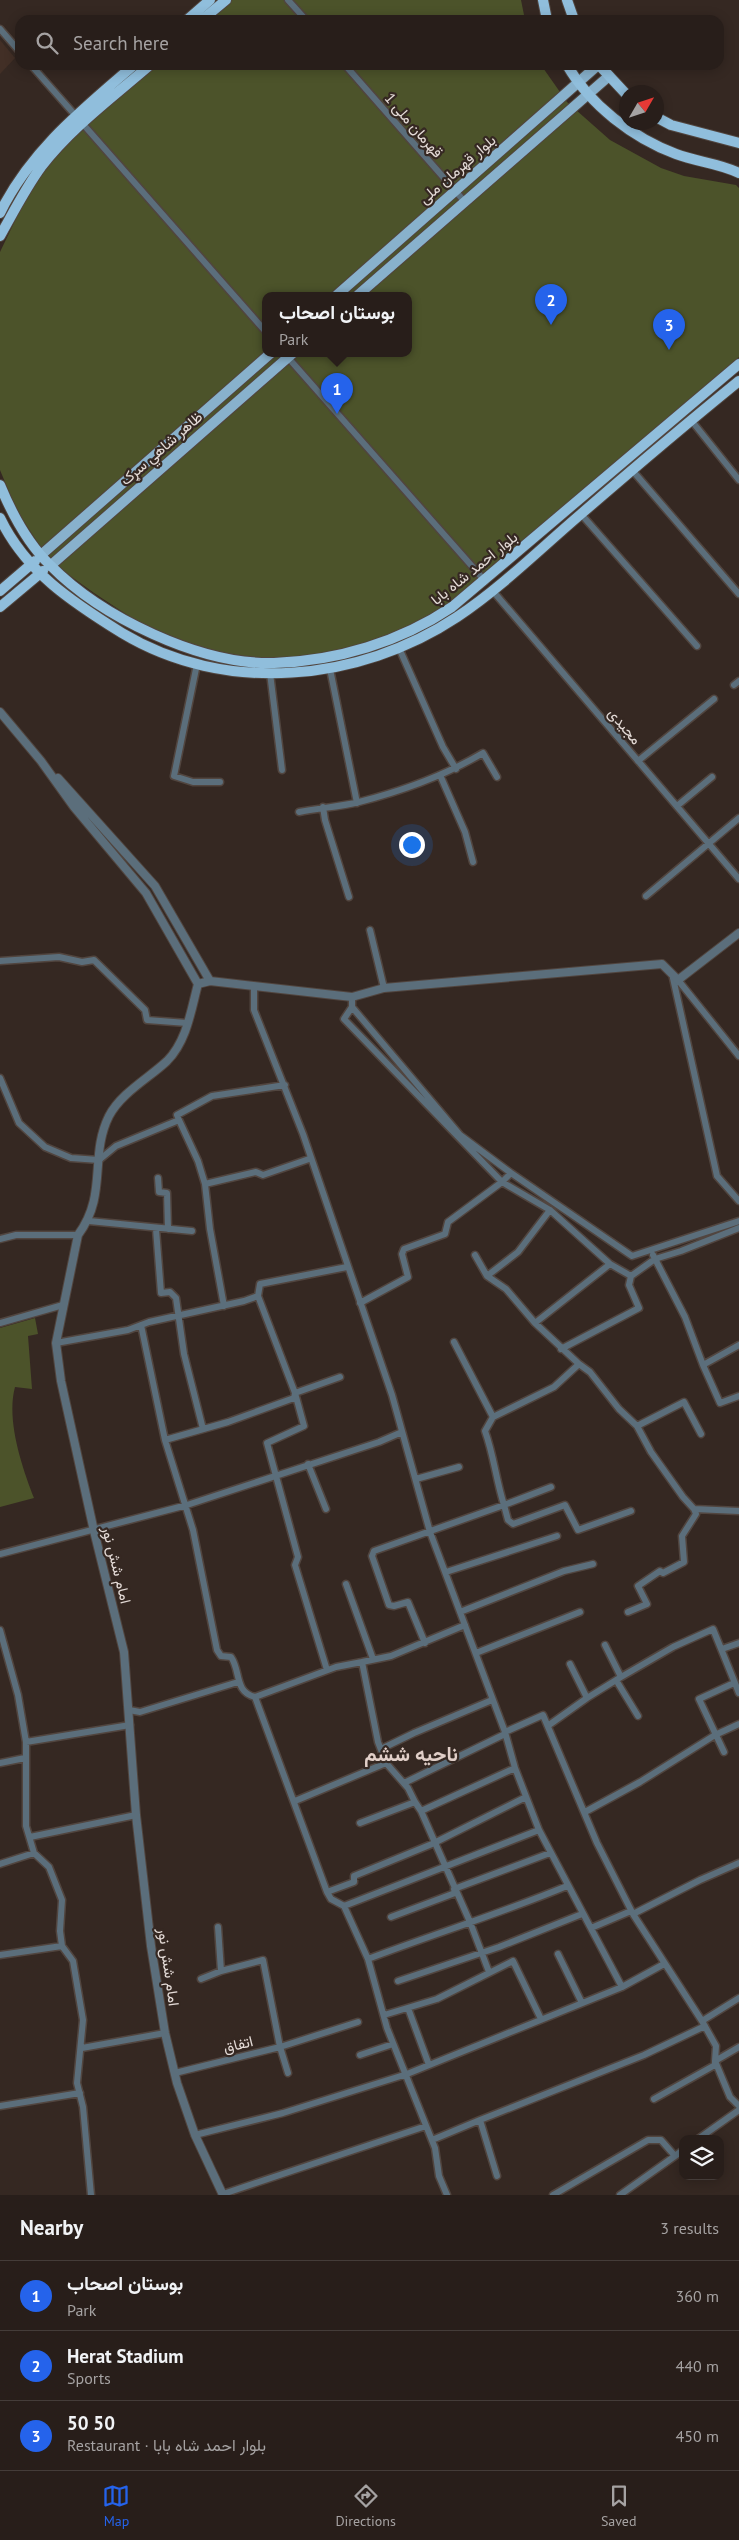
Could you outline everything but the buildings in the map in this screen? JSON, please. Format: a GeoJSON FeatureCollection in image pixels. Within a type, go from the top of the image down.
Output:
{"type":"FeatureCollection","features":[{"type":"Feature","properties":{"kind":"highway"},"geometry":{"type":"LineString","coordinates":[[193,15],[210,0]]}},
{"type":"Feature","properties":{"kind":"highway"},"geometry":{"type":"LineString","coordinates":[[208,15],[226,0]]}},
{"type":"Feature","properties":{"kind":"highway"},"geometry":{"type":"LineString","coordinates":[[543,0],[546,15]]}},
{"type":"Feature","properties":{"kind":"highway"},"geometry":{"type":"LineString","coordinates":[[567,0],[572,15]]}},
{"type":"Feature","properties":{"kind":"highway"},"geometry":{"type":"LineString","coordinates":[[0,236],[22,196],[42,167],[79,120],[129,70]]}},
{"type":"Feature","properties":{"kind":"highway"},"geometry":{"type":"LineString","coordinates":[[0,212],[36,155],[144,70]]}},
{"type":"Feature","properties":{"kind":"highway"},"geometry":{"type":"LineString","coordinates":[[571,70],[608,114],[654,144],[677,155],[739,172]]}},
{"type":"Feature","properties":{"kind":"highway"},"geometry":{"type":"LineString","coordinates":[[604,70],[619,87]]}},
{"type":"Feature","properties":{"kind":"highway"},"geometry":{"type":"LineString","coordinates":[[664,121],[671,125],[739,143]]}},
{"type":"Feature","properties":{"kind":"highway","name":"بلوار احمد شاه بابا"},"geometry":{"type":"LineString","coordinates":[[0,486],[22,530],[50,566],[97,602],[147,633],[192,650],[236,659],[272,663],[300,661],[369,648],[438,617],[485,581],[739,364]]}},
{"type":"Feature","properties":{"kind":"highway","name":"بلوار احمد شاه بابا"},"geometry":{"type":"LineString","coordinates":[[0,518],[30,565],[39,574],[89,613],[142,645],[197,664],[234,672],[270,673],[330,669],[399,648],[444,625],[492,590],[739,380]]}},
{"type":"Feature","properties":{"kind":"highway"},"geometry":{"type":"LineString","coordinates":[[0,591],[41,555]]}},
{"type":"Feature","properties":{"kind":"highway"},"geometry":{"type":"LineString","coordinates":[[0,607],[50,566]]}},
{"type":"Feature","properties":{"kind":"main road","name":"بلوار قهرمان ملی"},"geometry":{"type":"LineString","coordinates":[[340,292],[593,70]]}},
{"type":"Feature","properties":{"kind":"main road"},"geometry":{"type":"LineString","coordinates":[[361,292],[609,76]]}},
{"type":"Feature","properties":{"kind":"main road"},"geometry":{"type":"LineString","coordinates":[[41,555],[266,357]]}},
{"type":"Feature","properties":{"kind":"main road","name":"ظاهر شاهي سړک"},"geometry":{"type":"LineString","coordinates":[[50,566],[285,357]]}},
{"type":"Feature","properties":{"kind":"street"},"geometry":{"type":"LineString","coordinates":[[288,0],[302,15]]}},
{"type":"Feature","properties":{"kind":"street"},"geometry":{"type":"LineString","coordinates":[[0,29],[15,46]]}},
{"type":"Feature","properties":{"kind":"street"},"geometry":{"type":"LineString","coordinates":[[35,70],[262,327]]}},
{"type":"Feature","properties":{"kind":"street","name":"قهرمان ملی 1"},"geometry":{"type":"LineString","coordinates":[[349,70],[465,202]]}},
{"type":"Feature","properties":{"kind":"street"},"geometry":{"type":"LineString","coordinates":[[291,357],[485,581]]}},
{"type":"Feature","properties":{"kind":"street"},"geometry":{"type":"LineString","coordinates":[[691,420],[739,480]]}},
{"type":"Feature","properties":{"kind":"street"},"geometry":{"type":"LineString","coordinates":[[632,470],[739,594]]}},
{"type":"Feature","properties":{"kind":"street"},"geometry":{"type":"LineString","coordinates":[[580,514],[697,646]]}},
{"type":"Feature","properties":{"kind":"street","name":"مجیدی"},"geometry":{"type":"LineString","coordinates":[[492,590],[739,879]]}},
{"type":"Feature","properties":{"kind":"street"},"geometry":{"type":"LineString","coordinates":[[399,648],[443,747],[456,769]]}},
{"type":"Feature","properties":{"kind":"street"},"geometry":{"type":"LineString","coordinates":[[197,664],[174,776],[193,782],[220,782]]}},
{"type":"Feature","properties":{"kind":"street"},"geometry":{"type":"LineString","coordinates":[[330,669],[357,803]]}},
{"type":"Feature","properties":{"kind":"street"},"geometry":{"type":"LineString","coordinates":[[270,673],[282,770]]}},
{"type":"Feature","properties":{"kind":"street"},"geometry":{"type":"LineString","coordinates":[[638,761],[714,699]]}},
{"type":"Feature","properties":{"kind":"street"},"geometry":{"type":"LineString","coordinates":[[0,712],[41,761],[74,807],[146,893],[198,984],[210,982],[352,997],[384,988],[662,964],[739,1056]]}},
{"type":"Feature","properties":{"kind":"street"},"geometry":{"type":"LineString","coordinates":[[298,812],[357,803],[456,769],[483,753],[497,777]]}},
{"type":"Feature","properties":{"kind":"street"},"geometry":{"type":"LineString","coordinates":[[41,761],[80,800],[155,886],[210,982]]}},
{"type":"Feature","properties":{"kind":"street"},"geometry":{"type":"LineString","coordinates":[[440,775],[466,832],[473,862]]}},
{"type":"Feature","properties":{"kind":"street"},"geometry":{"type":"LineString","coordinates":[[677,806],[712,777]]}},
{"type":"Feature","properties":{"kind":"street"},"geometry":{"type":"LineString","coordinates":[[323,807],[324,820],[349,897]]}},
{"type":"Feature","properties":{"kind":"street"},"geometry":{"type":"LineString","coordinates":[[646,896],[708,842],[739,818]]}},
{"type":"Feature","properties":{"kind":"street"},"geometry":{"type":"LineString","coordinates":[[370,930],[384,988]]}},
{"type":"Feature","properties":{"kind":"street"},"geometry":{"type":"LineString","coordinates":[[676,979],[739,933]]}},
{"type":"Feature","properties":{"kind":"street"},"geometry":{"type":"LineString","coordinates":[[0,961],[59,957],[82,962],[94,960],[145,1010],[147,1020],[187,1023]]}},
{"type":"Feature","properties":{"kind":"street"},"geometry":{"type":"LineString","coordinates":[[676,979],[717,1176],[739,1201]]}},
{"type":"Feature","properties":{"kind":"street","name":"امام شش نور"},"geometry":{"type":"LineString","coordinates":[[198,984],[182,1041],[168,1060],[130,1091],[110,1115],[101,1141],[94,1204],[89,1221],[78,1235],[72,1274],[63,1305],[56,1343],[62,1381],[94,1531],[124,1652],[136,1815],[151,1946],[165,2033],[175,2073],[195,2135],[223,2195]]}},
{"type":"Feature","properties":{"kind":"street"},"geometry":{"type":"LineString","coordinates":[[254,986],[254,1010],[285,1085],[392,1395],[430,1532],[476,1652],[505,1733],[515,1768],[550,1853],[622,1987]]}},
{"type":"Feature","properties":{"kind":"street"},"geometry":{"type":"LineString","coordinates":[[352,997],[352,1007],[344,1019],[502,1182],[550,1210],[610,1264],[631,1276]]}},
{"type":"Feature","properties":{"kind":"street"},"geometry":{"type":"LineString","coordinates":[[352,1007],[460,1135],[511,1173],[632,1256],[739,1221]]}},
{"type":"Feature","properties":{"kind":"street"},"geometry":{"type":"LineString","coordinates":[[0,1078],[19,1123],[45,1147],[71,1158],[99,1160],[116,1146],[179,1120]]}},
{"type":"Feature","properties":{"kind":"street"},"geometry":{"type":"LineString","coordinates":[[224,1306],[210,1229],[205,1184],[198,1161],[177,1114],[212,1096],[285,1085]]}},
{"type":"Feature","properties":{"kind":"street"},"geometry":{"type":"LineString","coordinates":[[205,1184],[256,1172],[263,1175],[309,1159]]}},
{"type":"Feature","properties":{"kind":"street"},"geometry":{"type":"LineString","coordinates":[[360,1303],[408,1276],[402,1254],[404,1249],[445,1234],[448,1222],[502,1182],[511,1173]]}},
{"type":"Feature","properties":{"kind":"street"},"geometry":{"type":"LineString","coordinates":[[158,1178],[159,1192],[167,1193],[168,1229]]}},
{"type":"Feature","properties":{"kind":"street"},"geometry":{"type":"LineString","coordinates":[[486,1276],[518,1252],[550,1210]]}},
{"type":"Feature","properties":{"kind":"street"},"geometry":{"type":"LineString","coordinates":[[89,1221],[192,1231]]}},
{"type":"Feature","properties":{"kind":"street"},"geometry":{"type":"LineString","coordinates":[[562,1349],[639,1308],[629,1285],[631,1276],[655,1259],[681,1252],[739,1228]]}},
{"type":"Feature","properties":{"kind":"street"},"geometry":{"type":"LineString","coordinates":[[156,1229],[161,1293],[170,1292],[176,1298],[184,1354],[203,1429]]}},
{"type":"Feature","properties":{"kind":"street"},"geometry":{"type":"LineString","coordinates":[[0,1239],[16,1236],[78,1235]]}},
{"type":"Feature","properties":{"kind":"street"},"geometry":{"type":"LineString","coordinates":[[651,1251],[685,1317],[720,1403],[739,1396]]}},
{"type":"Feature","properties":{"kind":"street"},"geometry":{"type":"LineString","coordinates":[[475,1255],[486,1276],[506,1289],[535,1323],[590,1372],[619,1409],[636,1426],[683,1497],[694,1509],[696,1514],[682,1536],[684,1562],[663,1573],[660,1571],[638,1586],[647,1604],[628,1612]]}},
{"type":"Feature","properties":{"kind":"street"},"geometry":{"type":"LineString","coordinates":[[535,1323],[610,1264]]}},
{"type":"Feature","properties":{"kind":"street"},"geometry":{"type":"LineString","coordinates":[[326,1670],[294,1565],[298,1557],[267,1443],[304,1426],[295,1393],[258,1296],[260,1284],[347,1267]]}},
{"type":"Feature","properties":{"kind":"street"},"geometry":{"type":"LineString","coordinates":[[56,1343],[128,1330],[141,1325],[224,1306],[258,1296]]}},
{"type":"Feature","properties":{"kind":"street"},"geometry":{"type":"LineString","coordinates":[[0,1323],[63,1305]]}},
{"type":"Feature","properties":{"kind":"street"},"geometry":{"type":"LineString","coordinates":[[141,1325],[166,1440],[180,1490],[187,1505],[217,1650],[221,1656],[230,1656],[233,1660],[238,1682],[245,1693],[255,1697],[326,1670],[391,1656],[425,1644],[466,1625]]}},
{"type":"Feature","properties":{"kind":"street"},"geometry":{"type":"LineString","coordinates":[[454,1342],[493,1417]]}},
{"type":"Feature","properties":{"kind":"street"},"geometry":{"type":"LineString","coordinates":[[703,1365],[739,1345]]}},
{"type":"Feature","properties":{"kind":"street"},"geometry":{"type":"LineString","coordinates":[[579,1364],[554,1387],[493,1417],[485,1431],[494,1456],[494,1471],[508,1520],[513,1524],[564,1504],[578,1530],[631,1511]]}},
{"type":"Feature","properties":{"kind":"street"},"geometry":{"type":"LineString","coordinates":[[295,1393],[340,1378]]}},
{"type":"Feature","properties":{"kind":"street"},"geometry":{"type":"LineString","coordinates":[[166,1440],[294,1398],[295,1393]]}},
{"type":"Feature","properties":{"kind":"street"},"geometry":{"type":"LineString","coordinates":[[636,1426],[684,1402],[701,1434]]}},
{"type":"Feature","properties":{"kind":"street"},"geometry":{"type":"LineString","coordinates":[[0,1554],[94,1531],[187,1505],[378,1442],[402,1432]]}},
{"type":"Feature","properties":{"kind":"street"},"geometry":{"type":"LineString","coordinates":[[308,1464],[326,1509]]}},
{"type":"Feature","properties":{"kind":"street"},"geometry":{"type":"LineString","coordinates":[[416,1479],[459,1467]]}},
{"type":"Feature","properties":{"kind":"street"},"geometry":{"type":"LineString","coordinates":[[425,1644],[408,1602],[394,1606],[389,1605],[372,1556],[374,1551],[551,1487]]}},
{"type":"Feature","properties":{"kind":"street"},"geometry":{"type":"LineString","coordinates":[[694,1509],[739,1511]]}},
{"type":"Feature","properties":{"kind":"street"},"geometry":{"type":"LineString","coordinates":[[446,1572],[557,1536]]}},
{"type":"Feature","properties":{"kind":"street"},"geometry":{"type":"LineString","coordinates":[[460,1612],[564,1571],[593,1564]]}},
{"type":"Feature","properties":{"kind":"street"},"geometry":{"type":"LineString","coordinates":[[346,1584],[374,1659]]}},
{"type":"Feature","properties":{"kind":"street"},"geometry":{"type":"LineString","coordinates":[[476,1652],[580,1612]]}},
{"type":"Feature","properties":{"kind":"street"},"geometry":{"type":"LineString","coordinates":[[549,1725],[619,1678],[673,1647],[713,1629],[739,1693]]}},
{"type":"Feature","properties":{"kind":"street"},"geometry":{"type":"LineString","coordinates":[[1,1634],[18,1694],[26,1742],[26,1826],[34,1854],[49,1867],[62,1900],[60,1931],[62,1946],[73,1960],[83,2020],[80,2045],[82,2048],[77,2083],[80,2094],[91,2195]]}},
{"type":"Feature","properties":{"kind":"street"},"geometry":{"type":"LineString","coordinates":[[722,1649],[739,1643]]}},
{"type":"Feature","properties":{"kind":"street"},"geometry":{"type":"LineString","coordinates":[[605,1645],[638,1716]]}},
{"type":"Feature","properties":{"kind":"street"},"geometry":{"type":"LineString","coordinates":[[362,1662],[381,1749],[386,1763],[404,1783],[422,1810],[454,1889],[470,1922],[489,1972]]}},
{"type":"Feature","properties":{"kind":"street"},"geometry":{"type":"LineString","coordinates":[[570,1664],[587,1698]]}},
{"type":"Feature","properties":{"kind":"street"},"geometry":{"type":"LineString","coordinates":[[129,1710],[140,1712],[238,1682]]}},
{"type":"Feature","properties":{"kind":"street"},"geometry":{"type":"LineString","coordinates":[[724,1752],[699,1699],[734,1683]]}},
{"type":"Feature","properties":{"kind":"street"},"geometry":{"type":"LineString","coordinates":[[255,1697],[295,1801],[327,1892],[331,1899],[344,1906],[368,1959],[393,2044],[407,2074],[432,2140],[439,2176],[446,2195]]}},
{"type":"Feature","properties":{"kind":"street"},"geometry":{"type":"LineString","coordinates":[[381,1749],[492,1700]]}},
{"type":"Feature","properties":{"kind":"street"},"geometry":{"type":"LineString","coordinates":[[404,1783],[543,1715],[549,1725],[597,1843],[632,1912],[704,2024],[716,2046],[715,2065],[654,2099]]}},
{"type":"Feature","properties":{"kind":"street"},"geometry":{"type":"LineString","coordinates":[[585,1812],[640,1782],[715,1735],[739,1724]]}},
{"type":"Feature","properties":{"kind":"street"},"geometry":{"type":"LineString","coordinates":[[26,1742],[130,1725]]}},
{"type":"Feature","properties":{"kind":"street"},"geometry":{"type":"LineString","coordinates":[[0,1763],[25,1758]]}},
{"type":"Feature","properties":{"kind":"street"},"geometry":{"type":"LineString","coordinates":[[295,1801],[386,1763]]}},
{"type":"Feature","properties":{"kind":"street"},"geometry":{"type":"LineString","coordinates":[[422,1810],[515,1768]]}},
{"type":"Feature","properties":{"kind":"street"},"geometry":{"type":"LineString","coordinates":[[327,1892],[354,1882],[354,1876],[435,1842],[526,1797]]}},
{"type":"Feature","properties":{"kind":"street"},"geometry":{"type":"LineString","coordinates":[[360,1824],[415,1802]]}},
{"type":"Feature","properties":{"kind":"street"},"geometry":{"type":"LineString","coordinates":[[30,1837],[136,1815]]}},
{"type":"Feature","properties":{"kind":"street"},"geometry":{"type":"LineString","coordinates":[[344,1906],[539,1830]]}},
{"type":"Feature","properties":{"kind":"street"},"geometry":{"type":"LineString","coordinates":[[391,1917],[454,1893],[454,1889],[550,1853]]}},
{"type":"Feature","properties":{"kind":"street"},"geometry":{"type":"LineString","coordinates":[[0,1864],[34,1854]]}},
{"type":"Feature","properties":{"kind":"street"},"geometry":{"type":"LineString","coordinates":[[591,1928],[632,1912],[739,1863]]}},
{"type":"Feature","properties":{"kind":"street"},"geometry":{"type":"LineString","coordinates":[[368,1959],[567,1886]]}},
{"type":"Feature","properties":{"kind":"street"},"geometry":{"type":"LineString","coordinates":[[398,1981],[582,1914]]}},
{"type":"Feature","properties":{"kind":"street"},"geometry":{"type":"LineString","coordinates":[[218,1927],[222,1971]]}},
{"type":"Feature","properties":{"kind":"street"},"geometry":{"type":"LineString","coordinates":[[0,1955],[62,1946]]}},
{"type":"Feature","properties":{"kind":"street"},"geometry":{"type":"LineString","coordinates":[[558,1954],[582,2003]]}},
{"type":"Feature","properties":{"kind":"street"},"geometry":{"type":"LineString","coordinates":[[201,1979],[263,1960],[280,2047],[288,2074]]}},
{"type":"Feature","properties":{"kind":"street"},"geometry":{"type":"LineString","coordinates":[[384,2015],[437,1999],[513,1961],[541,2019]]}},
{"type":"Feature","properties":{"kind":"street"},"geometry":{"type":"LineString","coordinates":[[195,2135],[283,2113],[407,2074],[622,1987],[664,1964]]}},
{"type":"Feature","properties":{"kind":"street"},"geometry":{"type":"LineString","coordinates":[[432,2140],[644,2054],[704,2024],[739,1998]]}},
{"type":"Feature","properties":{"kind":"street"},"geometry":{"type":"LineString","coordinates":[[408,2008],[430,2065]]}},
{"type":"Feature","properties":{"kind":"street","name":"اتفاق"},"geometry":{"type":"LineString","coordinates":[[175,2073],[280,2047],[358,2022]]}},
{"type":"Feature","properties":{"kind":"street"},"geometry":{"type":"LineString","coordinates":[[82,2048],[165,2033]]}},
{"type":"Feature","properties":{"kind":"street"},"geometry":{"type":"LineString","coordinates":[[360,2055],[393,2044]]}},
{"type":"Feature","properties":{"kind":"street"},"geometry":{"type":"LineString","coordinates":[[715,2062],[739,2047]]}},
{"type":"Feature","properties":{"kind":"street"},"geometry":{"type":"LineString","coordinates":[[703,2135],[738,2106],[730,2097],[715,2062]]}},
{"type":"Feature","properties":{"kind":"street"},"geometry":{"type":"LineString","coordinates":[[0,2106],[80,2094]]}},
{"type":"Feature","properties":{"kind":"street"},"geometry":{"type":"LineString","coordinates":[[480,2120],[497,2176]]}},
{"type":"Feature","properties":{"kind":"street"},"geometry":{"type":"LineString","coordinates":[[223,2195],[426,2126]]}},
{"type":"Feature","properties":{"kind":"street"},"geometry":{"type":"LineString","coordinates":[[553,2195],[648,2140],[661,2140],[675,2156]]}},
{"type":"Feature","properties":{"kind":"street"},"geometry":{"type":"LineString","coordinates":[[620,2195],[679,2153]]}},
{"type":"Feature","properties":{"kind":"shaded area"},"geometry":{"type":"Polygon","coordinates":[[[0,40],[15,58],[0,74],[0,40]]]}},
{"type":"Feature","properties":{"kind":"green space"},"geometry":{"type":"Polygon","coordinates":[[[229,0],[521,0],[524,15],[212,15],[229,0]]]}},
{"type":"Feature","properties":{"kind":"green space"},"geometry":{"type":"Polygon","coordinates":[[[149,70],[545,70],[567,102],[610,140],[661,168],[684,176],[736,185],[739,188],[739,357],[448,607],[386,639],[329,654],[262,659],[191,647],[150,630],[62,570],[40,546],[17,511],[0,470],[0,252],[25,200],[49,163],[80,129],[149,70]]]}},
{"type":"Feature","properties":{"kind":"green space"},"geometry":{"type":"Polygon","coordinates":[[[35,1318],[38,1334],[28,1336],[32,1389],[15,1387],[12,1414],[20,1458],[34,1498],[0,1507],[0,1328],[35,1318]]]}},
{"type":"Feature","properties":{"kind":"place","name":"Herat Stadium"},"geometry":{"type":"Point","coordinates":[551,325]}},
{"type":"Feature","properties":{"kind":"place","name":"50 50"},"geometry":{"type":"Point","coordinates":[669,350]}},
{"type":"Feature","properties":{"kind":"place","name":"بوستان اصحاب"},"geometry":{"type":"Point","coordinates":[337,414]}},
{"type":"Feature","properties":{"kind":"district","name":"ناحیه ششم"},"geometry":{"type":"Point","coordinates":[411,1754]}}]}
